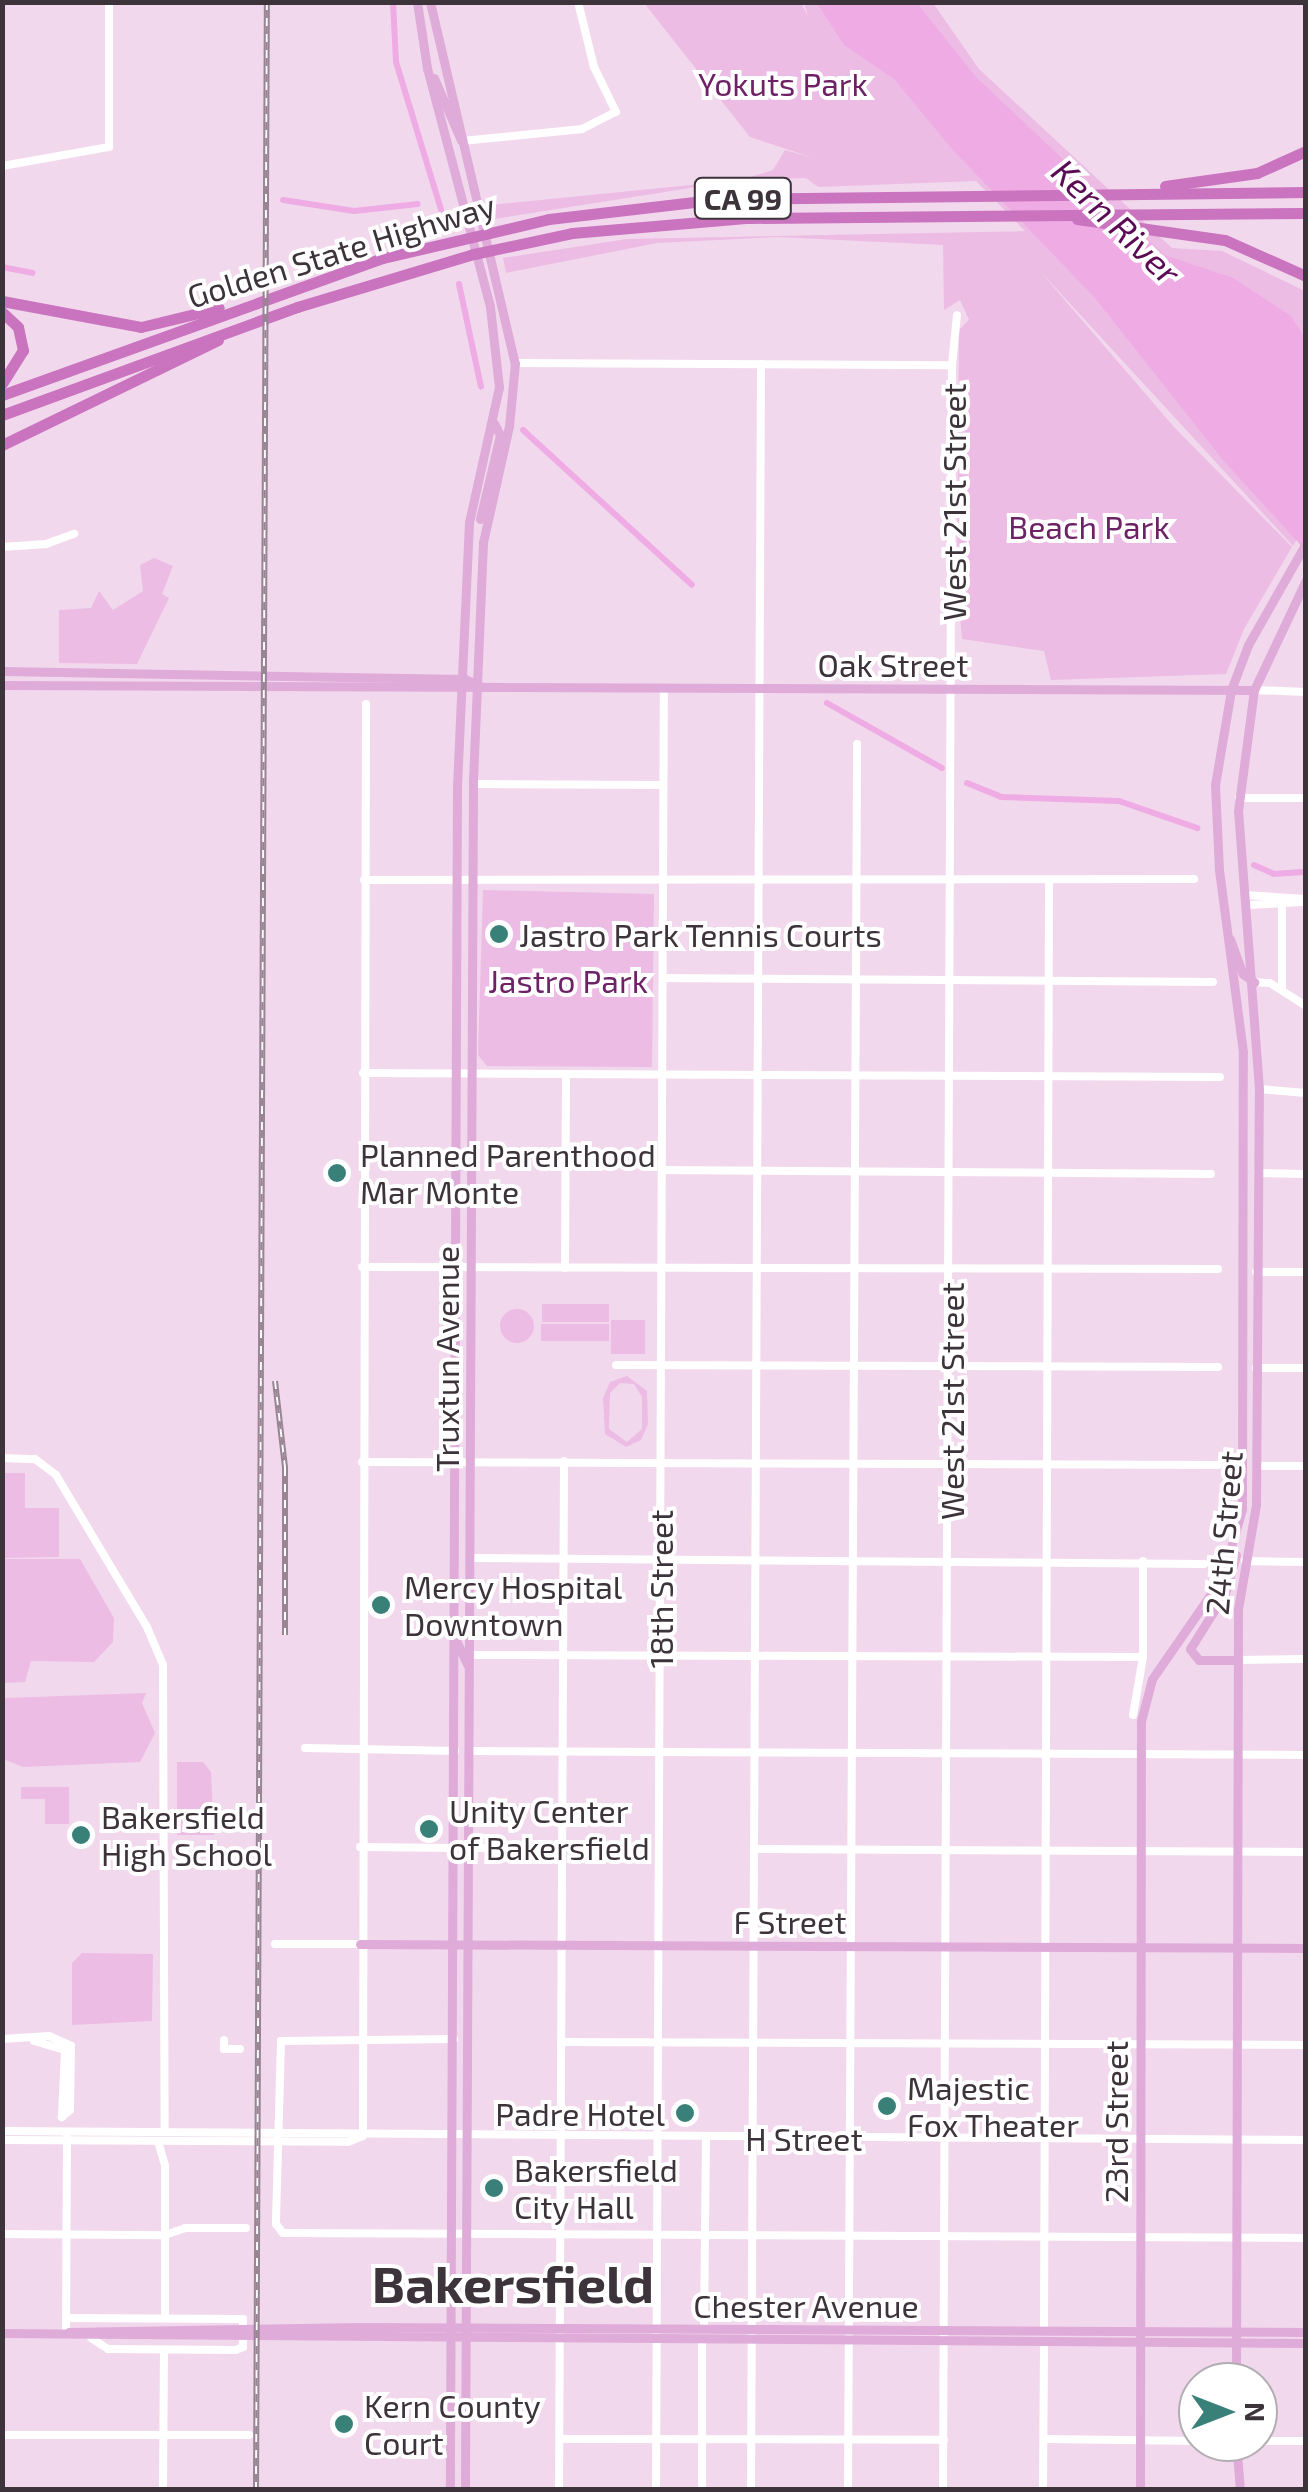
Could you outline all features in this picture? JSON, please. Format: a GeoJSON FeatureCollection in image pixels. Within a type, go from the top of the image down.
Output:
{"type":"FeatureCollection","features":[{"type":"Feature","properties":{"kind":"highway"},"geometry":{"type":"LineString","coordinates":[[1126,192],[1241,177],[1306,152]]}},
{"type":"Feature","properties":{"kind":"highway","name":"Golden State Highway"},"geometry":{"type":"LineString","coordinates":[[2,395],[187,321],[502,226],[673,202],[985,192],[1306,192]]}},
{"type":"Feature","properties":{"kind":"highway","name":"Golden State Highway"},"geometry":{"type":"LineString","coordinates":[[2,416],[187,351],[297,307],[506,246],[700,220],[1306,212]]}},
{"type":"Feature","properties":{"kind":"highway"},"geometry":{"type":"LineString","coordinates":[[1068,216],[1188,232],[1250,247],[1306,276]]}},
{"type":"Feature","properties":{"kind":"highway"},"geometry":{"type":"LineString","coordinates":[[2,301],[127,326],[187,321]]}},
{"type":"Feature","properties":{"kind":"highway"},"geometry":{"type":"LineString","coordinates":[[2,312],[18,327],[23,350],[2,383]]}},
{"type":"Feature","properties":{"kind":"highway"},"geometry":{"type":"LineString","coordinates":[[2,445],[187,351]]}},
{"type":"Feature","properties":{"kind":"main road","name":"Truxtun Avenue"},"geometry":{"type":"LineString","coordinates":[[417,2],[427,68],[490,307],[498,368],[494,423],[468,522],[459,881],[450,2490]]}},
{"type":"Feature","properties":{"kind":"main road","name":"Truxtun Avenue"},"geometry":{"type":"LineString","coordinates":[[430,2],[515,363],[510,426],[483,542],[473,784],[465,2490]]}},
{"type":"Feature","properties":{"kind":"main road"},"geometry":{"type":"LineString","coordinates":[[427,68],[454,135],[462,141]]}},
{"type":"Feature","properties":{"kind":"main road"},"geometry":{"type":"LineString","coordinates":[[483,542],[482,503],[500,432],[494,423]]}},
{"type":"Feature","properties":{"kind":"main road","name":"24th Street"},"geometry":{"type":"LineString","coordinates":[[1141,1754],[1152,1678],[1214,1593],[1237,1538],[1244,1107],[1241,1020],[1215,796],[1231,690],[1248,645],[1306,543]]}},
{"type":"Feature","properties":{"kind":"main road","name":"24th Street"},"geometry":{"type":"LineString","coordinates":[[1236,2362],[1238,1660],[1244,1561],[1256,1516],[1259,1089],[1239,798],[1254,690],[1306,580]]}},
{"type":"Feature","properties":{"kind":"main road","name":"Oak Street"},"geometry":{"type":"LineString","coordinates":[[2,671],[465,680],[480,686],[1254,690]]}},
{"type":"Feature","properties":{"kind":"main road","name":"Oak Street"},"geometry":{"type":"LineString","coordinates":[[2,685],[464,692],[480,686]]}},
{"type":"Feature","properties":{"kind":"main road"},"geometry":{"type":"LineString","coordinates":[[1229,937],[1243,974],[1254,982]]}},
{"type":"Feature","properties":{"kind":"main road"},"geometry":{"type":"LineString","coordinates":[[1237,1538],[1232,1577],[1190,1650],[1199,1660],[1238,1660]]}},
{"type":"Feature","properties":{"kind":"main road"},"geometry":{"type":"LineString","coordinates":[[454,1636],[469,1660]]}},
{"type":"Feature","properties":{"kind":"main road"},"geometry":{"type":"LineString","coordinates":[[456,1733],[469,1752]]}},
{"type":"Feature","properties":{"kind":"main road"},"geometry":{"type":"LineString","coordinates":[[455,1751],[469,1768]]}},
{"type":"Feature","properties":{"kind":"main road","name":"23rd Street"},"geometry":{"type":"LineString","coordinates":[[1140,2490],[1141,1754]]}},
{"type":"Feature","properties":{"kind":"main road","name":"F Street"},"geometry":{"type":"LineString","coordinates":[[360,1944],[1306,1948]]}},
{"type":"Feature","properties":{"kind":"main road","name":"Chester Avenue"},"geometry":{"type":"LineString","coordinates":[[2,2333],[66,2333],[107,2327],[465,2327],[657,2335]]}},
{"type":"Feature","properties":{"kind":"main road","name":"Chester Avenue"},"geometry":{"type":"LineString","coordinates":[[66,2333],[91,2338],[560,2341],[703,2334],[945,2336],[1140,2330],[1236,2331],[1306,2337]]}},
{"type":"Feature","properties":{"kind":"main road","name":"Chester Avenue"},"geometry":{"type":"LineString","coordinates":[[945,2336],[1044,2343],[1294,2343],[1306,2337]]}},
{"type":"Feature","properties":{"kind":"main road"},"geometry":{"type":"LineString","coordinates":[[1238,2462],[1240,2490]]}},
{"type":"Feature","properties":{"kind":"street"},"geometry":{"type":"LineString","coordinates":[[2,166],[109,147],[110,2]]}},
{"type":"Feature","properties":{"kind":"street"},"geometry":{"type":"LineString","coordinates":[[462,141],[582,129],[612,117],[617,107],[594,67],[578,2]]}},
{"type":"Feature","properties":{"kind":"street","name":"West 21st Street"},"geometry":{"type":"LineString","coordinates":[[943,2490],[948,2139],[952,365],[958,315]]}},
{"type":"Feature","properties":{"kind":"street"},"geometry":{"type":"LineString","coordinates":[[515,363],[952,365]]}},
{"type":"Feature","properties":{"kind":"street"},"geometry":{"type":"LineString","coordinates":[[751,2490],[761,364]]}},
{"type":"Feature","properties":{"kind":"street"},"geometry":{"type":"LineString","coordinates":[[2,547],[46,544],[74,534]]}},
{"type":"Feature","properties":{"kind":"street","name":"18th Street"},"geometry":{"type":"LineString","coordinates":[[656,2490],[664,688]]}},
{"type":"Feature","properties":{"kind":"street","name":"Oak Street"},"geometry":{"type":"LineString","coordinates":[[1254,690],[1306,692]]}},
{"type":"Feature","properties":{"kind":"street"},"geometry":{"type":"LineString","coordinates":[[363,2136],[358,2114],[366,704]]}},
{"type":"Feature","properties":{"kind":"street"},"geometry":{"type":"LineString","coordinates":[[848,2490],[857,744]]}},
{"type":"Feature","properties":{"kind":"street"},"geometry":{"type":"LineString","coordinates":[[473,784],[664,784]]}},
{"type":"Feature","properties":{"kind":"street"},"geometry":{"type":"LineString","coordinates":[[1239,798],[1306,798]]}},
{"type":"Feature","properties":{"kind":"street"},"geometry":{"type":"LineString","coordinates":[[364,880],[1050,883],[1194,879]]}},
{"type":"Feature","properties":{"kind":"street"},"geometry":{"type":"LineString","coordinates":[[1044,2331],[1050,883]]}},
{"type":"Feature","properties":{"kind":"street"},"geometry":{"type":"LineString","coordinates":[[1246,900],[1306,900]]}},
{"type":"Feature","properties":{"kind":"street"},"geometry":{"type":"LineString","coordinates":[[1246,900],[1282,905],[1306,900]]}},
{"type":"Feature","properties":{"kind":"street"},"geometry":{"type":"LineString","coordinates":[[1282,905],[1282,990]]}},
{"type":"Feature","properties":{"kind":"street"},"geometry":{"type":"LineString","coordinates":[[662,978],[1213,982]]}},
{"type":"Feature","properties":{"kind":"street"},"geometry":{"type":"LineString","coordinates":[[1254,982],[1282,990],[1306,1006]]}},
{"type":"Feature","properties":{"kind":"street"},"geometry":{"type":"LineString","coordinates":[[363,1074],[1220,1077]]}},
{"type":"Feature","properties":{"kind":"street"},"geometry":{"type":"LineString","coordinates":[[565,1268],[566,1074]]}},
{"type":"Feature","properties":{"kind":"street"},"geometry":{"type":"LineString","coordinates":[[1259,1089],[1306,1092]]}},
{"type":"Feature","properties":{"kind":"street"},"geometry":{"type":"LineString","coordinates":[[662,1170],[1211,1174]]}},
{"type":"Feature","properties":{"kind":"street"},"geometry":{"type":"LineString","coordinates":[[1258,1173],[1306,1174]]}},
{"type":"Feature","properties":{"kind":"street"},"geometry":{"type":"LineString","coordinates":[[362,1267],[1218,1269]]}},
{"type":"Feature","properties":{"kind":"street"},"geometry":{"type":"LineString","coordinates":[[1256,1272],[1306,1272]]}},
{"type":"Feature","properties":{"kind":"street"},"geometry":{"type":"LineString","coordinates":[[616,1365],[1218,1367]]}},
{"type":"Feature","properties":{"kind":"street"},"geometry":{"type":"LineString","coordinates":[[1256,1368],[1306,1368]]}},
{"type":"Feature","properties":{"kind":"street"},"geometry":{"type":"LineString","coordinates":[[2,1458],[34,1458],[56,1475],[162,1660],[168,1858],[160,1858],[166,1943],[165,2132],[120,2141]]}},
{"type":"Feature","properties":{"kind":"street"},"geometry":{"type":"LineString","coordinates":[[560,2490],[564,1461]]}},
{"type":"Feature","properties":{"kind":"street"},"geometry":{"type":"LineString","coordinates":[[362,1462],[1218,1464]]}},
{"type":"Feature","properties":{"kind":"street"},"geometry":{"type":"LineString","coordinates":[[1257,1466],[1306,1466]]}},
{"type":"Feature","properties":{"kind":"street"},"geometry":{"type":"LineString","coordinates":[[470,1558],[1204,1564]]}},
{"type":"Feature","properties":{"kind":"street"},"geometry":{"type":"LineString","coordinates":[[1133,1715],[1143,1657],[1144,1561]]}},
{"type":"Feature","properties":{"kind":"street"},"geometry":{"type":"LineString","coordinates":[[1244,1561],[1306,1562]]}},
{"type":"Feature","properties":{"kind":"street"},"geometry":{"type":"LineString","coordinates":[[469,1660],[563,1655],[1143,1657]]}},
{"type":"Feature","properties":{"kind":"street"},"geometry":{"type":"LineString","coordinates":[[1238,1660],[1306,1659]]}},
{"type":"Feature","properties":{"kind":"street"},"geometry":{"type":"LineString","coordinates":[[305,1748],[455,1751]]}},
{"type":"Feature","properties":{"kind":"street"},"geometry":{"type":"LineString","coordinates":[[469,1752],[1306,1755]]}},
{"type":"Feature","properties":{"kind":"street"},"geometry":{"type":"LineString","coordinates":[[360,1847],[456,1848]]}},
{"type":"Feature","properties":{"kind":"street"},"geometry":{"type":"LineString","coordinates":[[468,1848],[562,1848]]}},
{"type":"Feature","properties":{"kind":"street"},"geometry":{"type":"LineString","coordinates":[[756,1849],[1306,1852]]}},
{"type":"Feature","properties":{"kind":"street","name":"F Street"},"geometry":{"type":"LineString","coordinates":[[275,1944],[360,1944]]}},
{"type":"Feature","properties":{"kind":"street"},"geometry":{"type":"LineString","coordinates":[[2,2039],[54,2037],[72,2048],[67,2116],[58,2110],[64,2050],[30,2039]]}},
{"type":"Feature","properties":{"kind":"street"},"geometry":{"type":"LineString","coordinates":[[454,2038],[280,2042],[279,2229],[451,2236],[1306,2238]]}},
{"type":"Feature","properties":{"kind":"street"},"geometry":{"type":"LineString","coordinates":[[224,2040],[224,2048],[240,2048]]}},
{"type":"Feature","properties":{"kind":"street"},"geometry":{"type":"LineString","coordinates":[[562,2042],[1306,2045]]}},
{"type":"Feature","properties":{"kind":"street"},"geometry":{"type":"LineString","coordinates":[[348,2133],[358,2114]]}},
{"type":"Feature","properties":{"kind":"street","name":"H Street"},"geometry":{"type":"LineString","coordinates":[[2,2131],[158,2142],[348,2142],[363,2136]]}},
{"type":"Feature","properties":{"kind":"street","name":"H Street"},"geometry":{"type":"LineString","coordinates":[[2,2140],[165,2132],[468,2138],[1306,2140]]}},
{"type":"Feature","properties":{"kind":"street"},"geometry":{"type":"LineString","coordinates":[[66,2333],[68,2136]]}},
{"type":"Feature","properties":{"kind":"street"},"geometry":{"type":"LineString","coordinates":[[702,2490],[706,2138]]}},
{"type":"Feature","properties":{"kind":"street"},"geometry":{"type":"LineString","coordinates":[[158,2142],[165,2166],[165,2315]]}},
{"type":"Feature","properties":{"kind":"street"},"geometry":{"type":"LineString","coordinates":[[165,2166],[175,2142]]}},
{"type":"Feature","properties":{"kind":"street"},"geometry":{"type":"LineString","coordinates":[[2,2234],[164,2235],[185,2228],[246,2228]]}},
{"type":"Feature","properties":{"kind":"street"},"geometry":{"type":"LineString","coordinates":[[67,2318],[165,2315],[243,2319],[243,2347],[108,2349],[91,2338]]}},
{"type":"Feature","properties":{"kind":"street"},"geometry":{"type":"LineString","coordinates":[[1043,2490],[1044,2343]]}},
{"type":"Feature","properties":{"kind":"street"},"geometry":{"type":"LineString","coordinates":[[163,2490],[164,2350]]}},
{"type":"Feature","properties":{"kind":"street"},"geometry":{"type":"LineString","coordinates":[[2,2435],[249,2436]]}},
{"type":"Feature","properties":{"kind":"street"},"geometry":{"type":"LineString","coordinates":[[560,2439],[944,2440]]}},
{"type":"Feature","properties":{"kind":"street"},"geometry":{"type":"LineString","coordinates":[[1044,2439],[1178,2441]]}},
{"type":"Feature","properties":{"kind":"street"},"geometry":{"type":"LineString","coordinates":[[1278,2441],[1306,2441]]}},
{"type":"Feature","properties":{"kind":"green space"},"geometry":{"type":"Polygon","coordinates":[[[644,3],[801,3],[808,16],[804,3],[933,3],[979,69],[1172,248],[1222,251],[1305,291],[1305,524],[1293,546],[1039,270],[1174,427],[1292,547],[1244,629],[1226,674],[1051,680],[1044,651],[962,639],[957,578],[959,330],[969,320],[960,300],[944,310],[943,245],[777,237],[657,243],[506,273],[503,258],[627,239],[1025,231],[976,181],[818,187],[806,178],[741,180],[773,170],[785,150],[814,158],[750,137],[644,3]]]}},
{"type":"Feature","properties":{"kind":"green space"},"geometry":{"type":"Polygon","coordinates":[[[741,180],[494,219],[490,205],[741,180]]]}},
{"type":"Feature","properties":{"kind":"green space"},"geometry":{"type":"Polygon","coordinates":[[[154,558],[173,566],[162,594],[169,598],[137,664],[59,663],[59,610],[91,608],[99,591],[113,610],[143,591],[140,565],[154,558]]]}},
{"type":"Feature","properties":{"kind":"green space","name":"Jastro Park"},"geometry":{"type":"Polygon","coordinates":[[[483,890],[654,894],[652,1067],[487,1066],[478,1055],[483,890]]]}},
{"type":"Feature","properties":{"kind":"green space"},"geometry":{"type":"Polygon","coordinates":[[[542,1304],[609,1304],[609,1322],[542,1322],[542,1304]]]}},
{"type":"Feature","properties":{"kind":"green space"},"geometry":{"type":"Polygon","coordinates":[[[517,1309],[529,1314],[534,1326],[529,1338],[517,1343],[505,1338],[500,1326],[505,1314],[517,1309]]]}},
{"type":"Feature","properties":{"kind":"green space"},"geometry":{"type":"Polygon","coordinates":[[[611,1320],[645,1320],[645,1354],[611,1354],[611,1320]]]}},
{"type":"Feature","properties":{"kind":"green space"},"geometry":{"type":"Polygon","coordinates":[[[541,1324],[609,1324],[609,1341],[541,1341],[541,1324]]]}},
{"type":"Feature","properties":{"kind":"green space"},"geometry":{"type":"Polygon","coordinates":[[[627,1376],[647,1391],[648,1424],[641,1440],[626,1447],[605,1434],[603,1398],[610,1382],[627,1376]],[[620,1383],[610,1393],[609,1429],[627,1442],[642,1429],[642,1397],[634,1384],[620,1383]]]}},
{"type":"Feature","properties":{"kind":"green space"},"geometry":{"type":"Polygon","coordinates":[[[3,1473],[25,1473],[25,1508],[59,1508],[59,1557],[3,1558],[3,1473]]]}},
{"type":"Feature","properties":{"kind":"green space"},"geometry":{"type":"Polygon","coordinates":[[[3,1559],[80,1559],[114,1618],[113,1642],[94,1662],[31,1661],[25,1682],[3,1683],[3,1559]]]}},
{"type":"Feature","properties":{"kind":"green space"},"geometry":{"type":"Polygon","coordinates":[[[146,1693],[142,1703],[155,1733],[140,1762],[23,1767],[3,1759],[5,1698],[146,1693]]]}},
{"type":"Feature","properties":{"kind":"green space"},"geometry":{"type":"Polygon","coordinates":[[[177,1762],[203,1762],[211,1772],[214,1835],[177,1835],[177,1762]]]}},
{"type":"Feature","properties":{"kind":"green space"},"geometry":{"type":"Polygon","coordinates":[[[21,1787],[69,1787],[69,1824],[45,1824],[45,1799],[21,1799],[21,1787]]]}},
{"type":"Feature","properties":{"kind":"green space"},"geometry":{"type":"Polygon","coordinates":[[[82,1953],[153,1954],[152,2021],[72,2025],[72,1963],[82,1953]]]}},
{"type":"Feature","properties":{"kind":"water","name":"Kern River"},"geometry":{"type":"Polygon","coordinates":[[[817,3],[917,3],[976,77],[1164,255],[1233,278],[1291,316],[1305,339],[1305,550],[1223,460],[1095,298],[952,149],[894,79],[844,45],[817,3]]]}},
{"type":"Feature","properties":{"kind":"waterway"},"geometry":{"type":"LineString","coordinates":[[393,2],[396,62],[441,209]]}},
{"type":"Feature","properties":{"kind":"waterway"},"geometry":{"type":"LineString","coordinates":[[283,200],[354,211],[418,204]]}},
{"type":"Feature","properties":{"kind":"waterway"},"geometry":{"type":"LineString","coordinates":[[2,267],[32,273]]}},
{"type":"Feature","properties":{"kind":"waterway"},"geometry":{"type":"LineString","coordinates":[[459,284],[481,387]]}},
{"type":"Feature","properties":{"kind":"waterway"},"geometry":{"type":"LineString","coordinates":[[523,430],[692,585]]}},
{"type":"Feature","properties":{"kind":"waterway"},"geometry":{"type":"LineString","coordinates":[[827,703],[942,768]]}},
{"type":"Feature","properties":{"kind":"waterway"},"geometry":{"type":"LineString","coordinates":[[967,783],[1001,797],[1119,801],[1197,828]]}},
{"type":"Feature","properties":{"kind":"waterway"},"geometry":{"type":"LineString","coordinates":[[1254,865],[1274,874],[1306,872]]}},
{"type":"Feature","properties":{"kind":"railway"},"geometry":{"type":"LineString","coordinates":[[256,2490],[267,2]]}},
{"type":"Feature","properties":{"kind":"railway"},"geometry":{"type":"LineString","coordinates":[[275,1381],[285,1468],[285,1635]]}},
{"type":"Feature","properties":{"kind":"place","name":"Jastro Park Tennis Courts"},"geometry":{"type":"Point","coordinates":[499,934]}},
{"type":"Feature","properties":{"kind":"place","name":"Planned Parenthood Mar Monte"},"geometry":{"type":"Point","coordinates":[337,1173]}},
{"type":"Feature","properties":{"kind":"place","name":"Mercy Hospital Downtown"},"geometry":{"type":"Point","coordinates":[381,1605]}},
{"type":"Feature","properties":{"kind":"place","name":"Unity Center of Bakersfield"},"geometry":{"type":"Point","coordinates":[429,1829]}},
{"type":"Feature","properties":{"kind":"place","name":"Bakersfield High School"},"geometry":{"type":"Point","coordinates":[81,1835]}},
{"type":"Feature","properties":{"kind":"place","name":"Majestic Fox Theater"},"geometry":{"type":"Point","coordinates":[887,2106]}},
{"type":"Feature","properties":{"kind":"place","name":"Padre Hotel"},"geometry":{"type":"Point","coordinates":[685,2113]}},
{"type":"Feature","properties":{"kind":"place","name":"Bakersfield City Hall"},"geometry":{"type":"Point","coordinates":[494,2188]}},
{"type":"Feature","properties":{"kind":"place","name":"Kern County Court"},"geometry":{"type":"Point","coordinates":[344,2424]}},
{"type":"Feature","properties":{"kind":"district","name":"Bakersfield"},"geometry":{"type":"Point","coordinates":[513,2283]}},
{"type":"Feature","properties":{"kind":"park label","name":"Yokuts Park"},"geometry":{"type":"Point","coordinates":[783,83]}},
{"type":"Feature","properties":{"kind":"park label","name":"Beach Park"},"geometry":{"type":"Point","coordinates":[1089,526]}}]}
